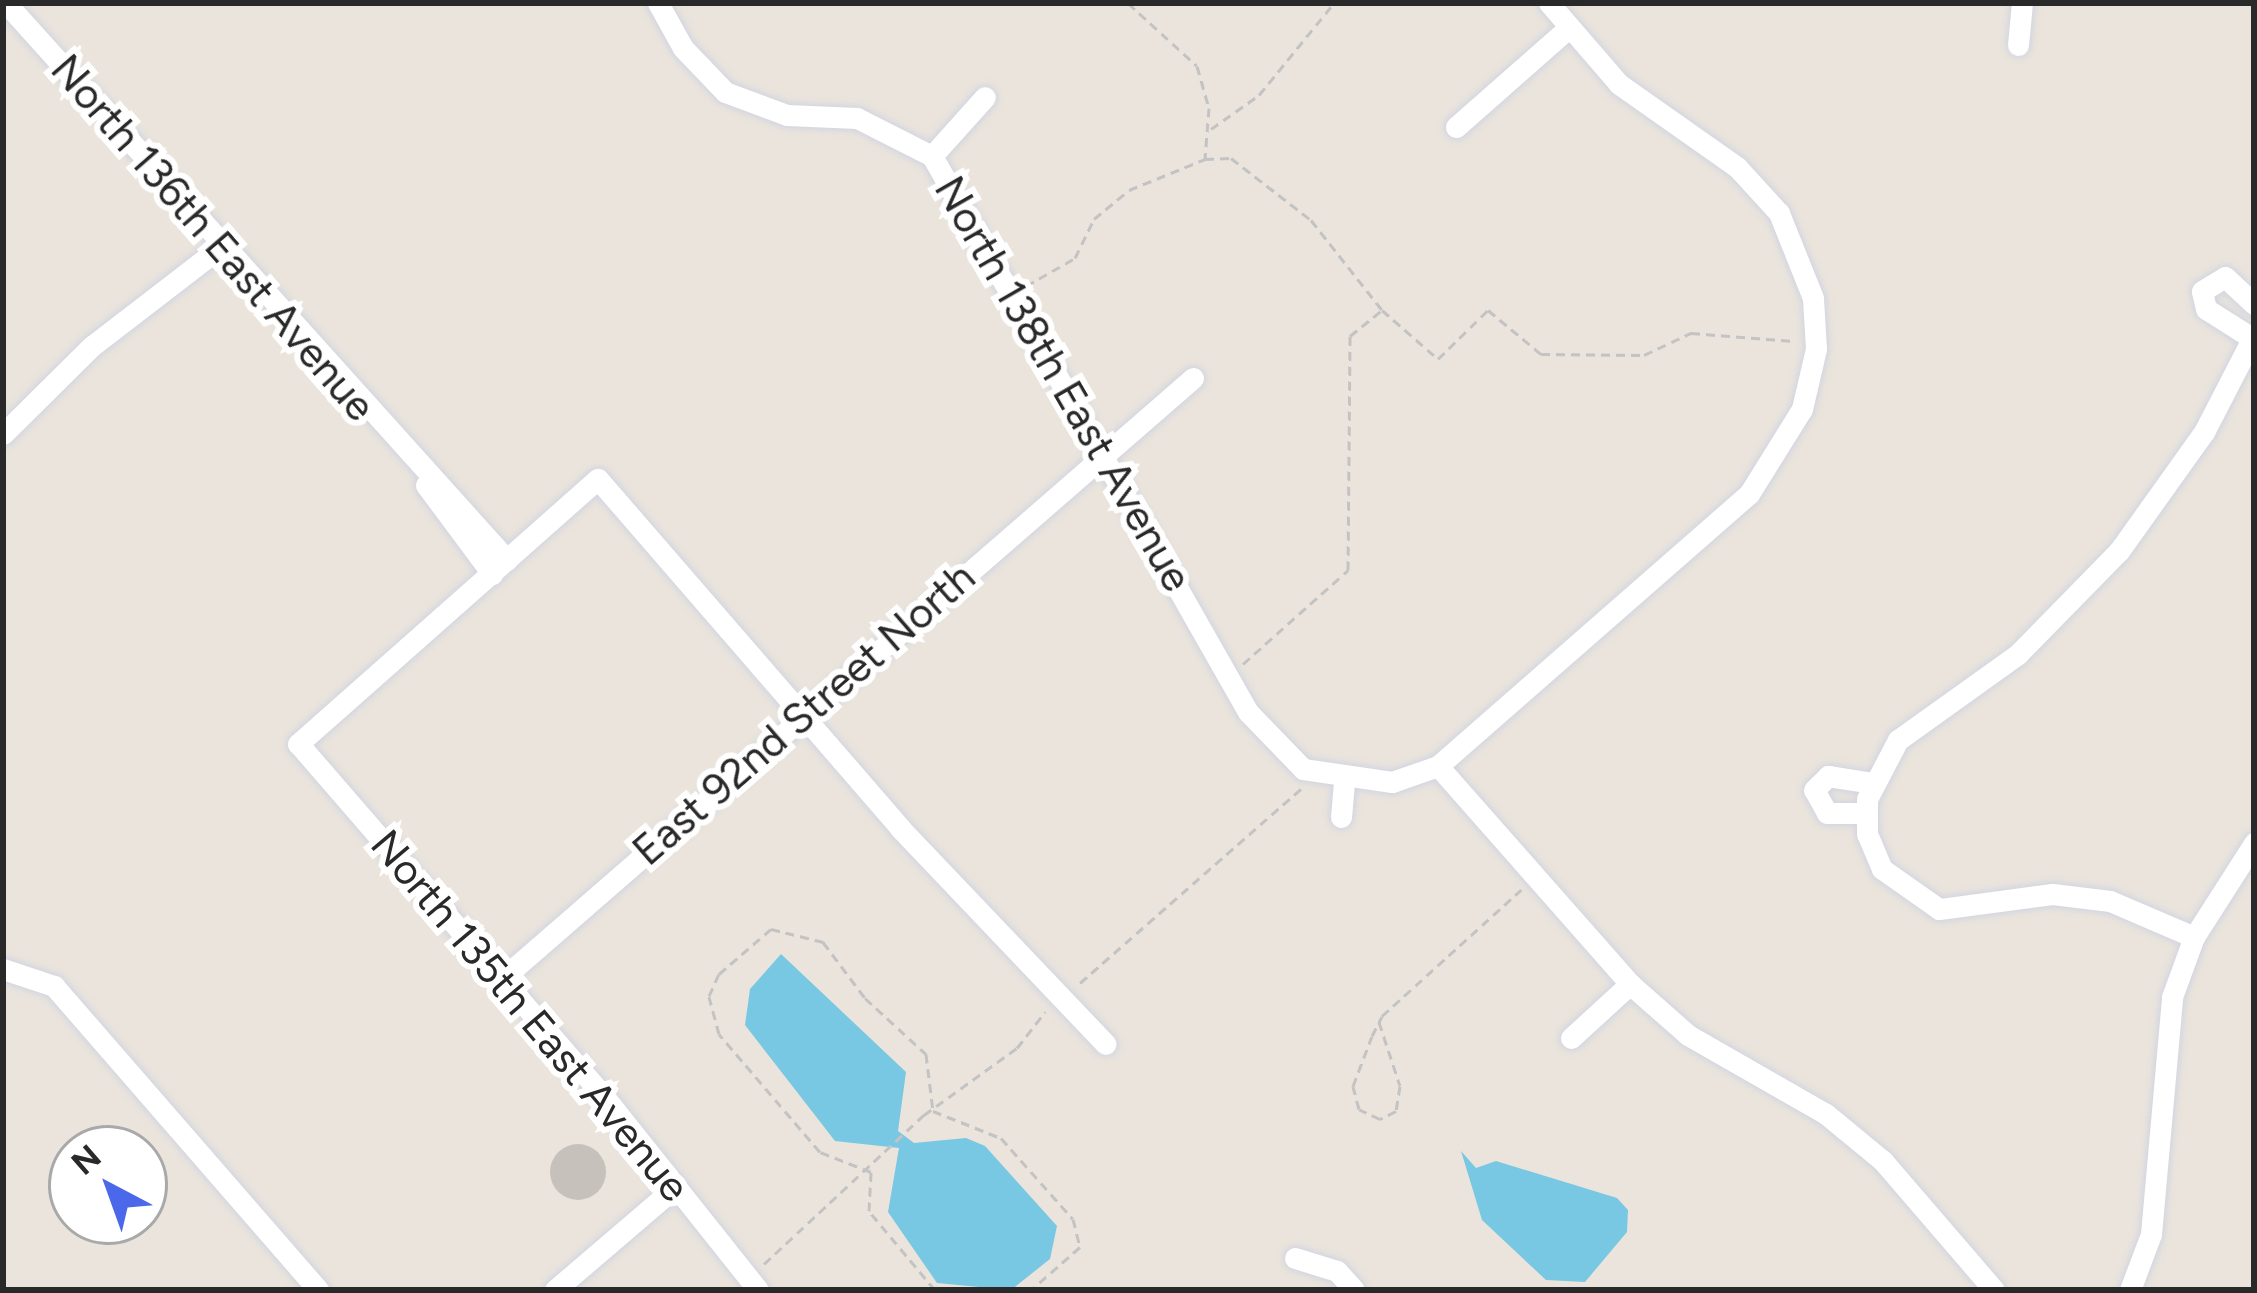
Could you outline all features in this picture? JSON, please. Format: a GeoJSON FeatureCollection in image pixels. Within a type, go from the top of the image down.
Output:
{"type":"FeatureCollection","features":[{"type":"Feature","properties":{"kind":"street","name":"North 136th East Avenue"},"geometry":{"type":"LineString","coordinates":[[6,3],[420,473],[442,518],[500,567]]}},
{"type":"Feature","properties":{"kind":"street","name":"North 138th East Avenue"},"geometry":{"type":"LineString","coordinates":[[658,3],[682,48],[725,92],[787,115],[857,118],[932,156],[1228,676],[1274,746],[1317,774],[1344,779],[1392,782],[1438,766]]}},
{"type":"Feature","properties":{"kind":"street"},"geometry":{"type":"LineString","coordinates":[[1549,3],[1566,30],[1760,191],[1794,242],[1816,340],[1802,409],[1750,494],[1438,766],[1630,984],[1688,1035],[1826,1114],[1883,1161],[1994,1290]]}},
{"type":"Feature","properties":{"kind":"street"},"geometry":{"type":"LineString","coordinates":[[2018,45],[2022,3]]}},
{"type":"Feature","properties":{"kind":"street"},"geometry":{"type":"LineString","coordinates":[[1456,128],[1566,30]]}},
{"type":"Feature","properties":{"kind":"street"},"geometry":{"type":"LineString","coordinates":[[932,156],[985,97]]}},
{"type":"Feature","properties":{"kind":"street"},"geometry":{"type":"LineString","coordinates":[[3,434],[92,346],[222,246]]}},
{"type":"Feature","properties":{"kind":"street"},"geometry":{"type":"LineString","coordinates":[[2194,937],[2110,902],[2052,894],[1939,909],[1882,869],[1869,798],[1898,740],[2018,654],[2119,551],[2204,432],[2253,336],[2208,311],[2202,293],[2223,277],[2254,304]]}},
{"type":"Feature","properties":{"kind":"street","name":"East 92nd Street North"},"geometry":{"type":"LineString","coordinates":[[503,977],[1193,377]]}},
{"type":"Feature","properties":{"kind":"street"},"geometry":{"type":"LineString","coordinates":[[500,567],[598,479],[803,716],[1106,1044]]}},
{"type":"Feature","properties":{"kind":"street","name":"North 135th East Avenue"},"geometry":{"type":"LineString","coordinates":[[500,567],[298,744],[503,977],[753,1284]]}},
{"type":"Feature","properties":{"kind":"street"},"geometry":{"type":"LineString","coordinates":[[1341,817],[1344,779]]}},
{"type":"Feature","properties":{"kind":"street"},"geometry":{"type":"LineString","coordinates":[[2130,1290],[2151,1234],[2172,998],[2194,937],[2254,843]]}},
{"type":"Feature","properties":{"kind":"street"},"geometry":{"type":"LineString","coordinates":[[7,968],[54,986],[318,1290]]}},
{"type":"Feature","properties":{"kind":"street"},"geometry":{"type":"LineString","coordinates":[[1571,1038],[1630,984]]}},
{"type":"Feature","properties":{"kind":"street"},"geometry":{"type":"LineString","coordinates":[[555,1290],[675,1187]]}},
{"type":"Feature","properties":{"kind":"street"},"geometry":{"type":"LineString","coordinates":[[1295,1258],[1337,1270],[1354,1290]]}},
{"type":"Feature","properties":{"kind":"path"},"geometry":{"type":"LineString","coordinates":[[1128,3],[1197,66],[1209,130],[1204,159]]}},
{"type":"Feature","properties":{"kind":"path"},"geometry":{"type":"LineString","coordinates":[[1209,130],[1259,95],[1334,3]]}},
{"type":"Feature","properties":{"kind":"path"},"geometry":{"type":"LineString","coordinates":[[1011,293],[1075,258],[1113,200],[1204,159],[1258,172],[1334,243],[1379,311],[1438,358],[1488,310],[1541,354],[1643,355],[1691,333],[1768,346],[1816,340]]}},
{"type":"Feature","properties":{"kind":"path"},"geometry":{"type":"LineString","coordinates":[[1228,676],[1348,570],[1350,340],[1379,311]]}},
{"type":"Feature","properties":{"kind":"path"},"geometry":{"type":"LineString","coordinates":[[753,1284],[872,1172],[905,1133],[1016,1048],[1062,995],[1317,774]]}},
{"type":"Feature","properties":{"kind":"path"},"geometry":{"type":"LineString","coordinates":[[1379,1022],[1400,1086],[1399,1107],[1380,1119],[1359,1109],[1353,1086],[1379,1022],[1411,986],[1536,877]]}},
{"type":"Feature","properties":{"kind":"path"},"geometry":{"type":"LineString","coordinates":[[872,1172],[820,1151],[719,1034],[709,996],[730,958],[771,929],[823,942],[865,998],[926,1054],[933,1111]]}},
{"type":"Feature","properties":{"kind":"path"},"geometry":{"type":"LineString","coordinates":[[933,1111],[1000,1138],[1072,1219],[1080,1247],[1031,1290]]}},
{"type":"Feature","properties":{"kind":"path"},"geometry":{"type":"LineString","coordinates":[[872,1172],[869,1211],[935,1290]]}},
{"type":"Feature","properties":{"kind":"water"},"geometry":{"type":"Polygon","coordinates":[[[781,954],[906,1072],[898,1131],[914,1143],[966,1138],[985,1146],[1057,1226],[1050,1259],[1011,1290],[937,1283],[888,1212],[899,1148],[835,1141],[745,1025],[750,989],[781,954]]]}},
{"type":"Feature","properties":{"kind":"water"},"geometry":{"type":"Polygon","coordinates":[[[1461,1151],[1476,1168],[1496,1161],[1617,1198],[1628,1210],[1627,1232],[1585,1282],[1546,1280],[1482,1220],[1461,1151]]]}},
{"type":"Feature","properties":{"kind":"building"},"geometry":{"type":"Polygon","coordinates":[[[578,1144],[598,1152],[606,1172],[598,1192],[578,1200],[558,1192],[550,1172],[558,1152],[578,1144]]]}}]}
